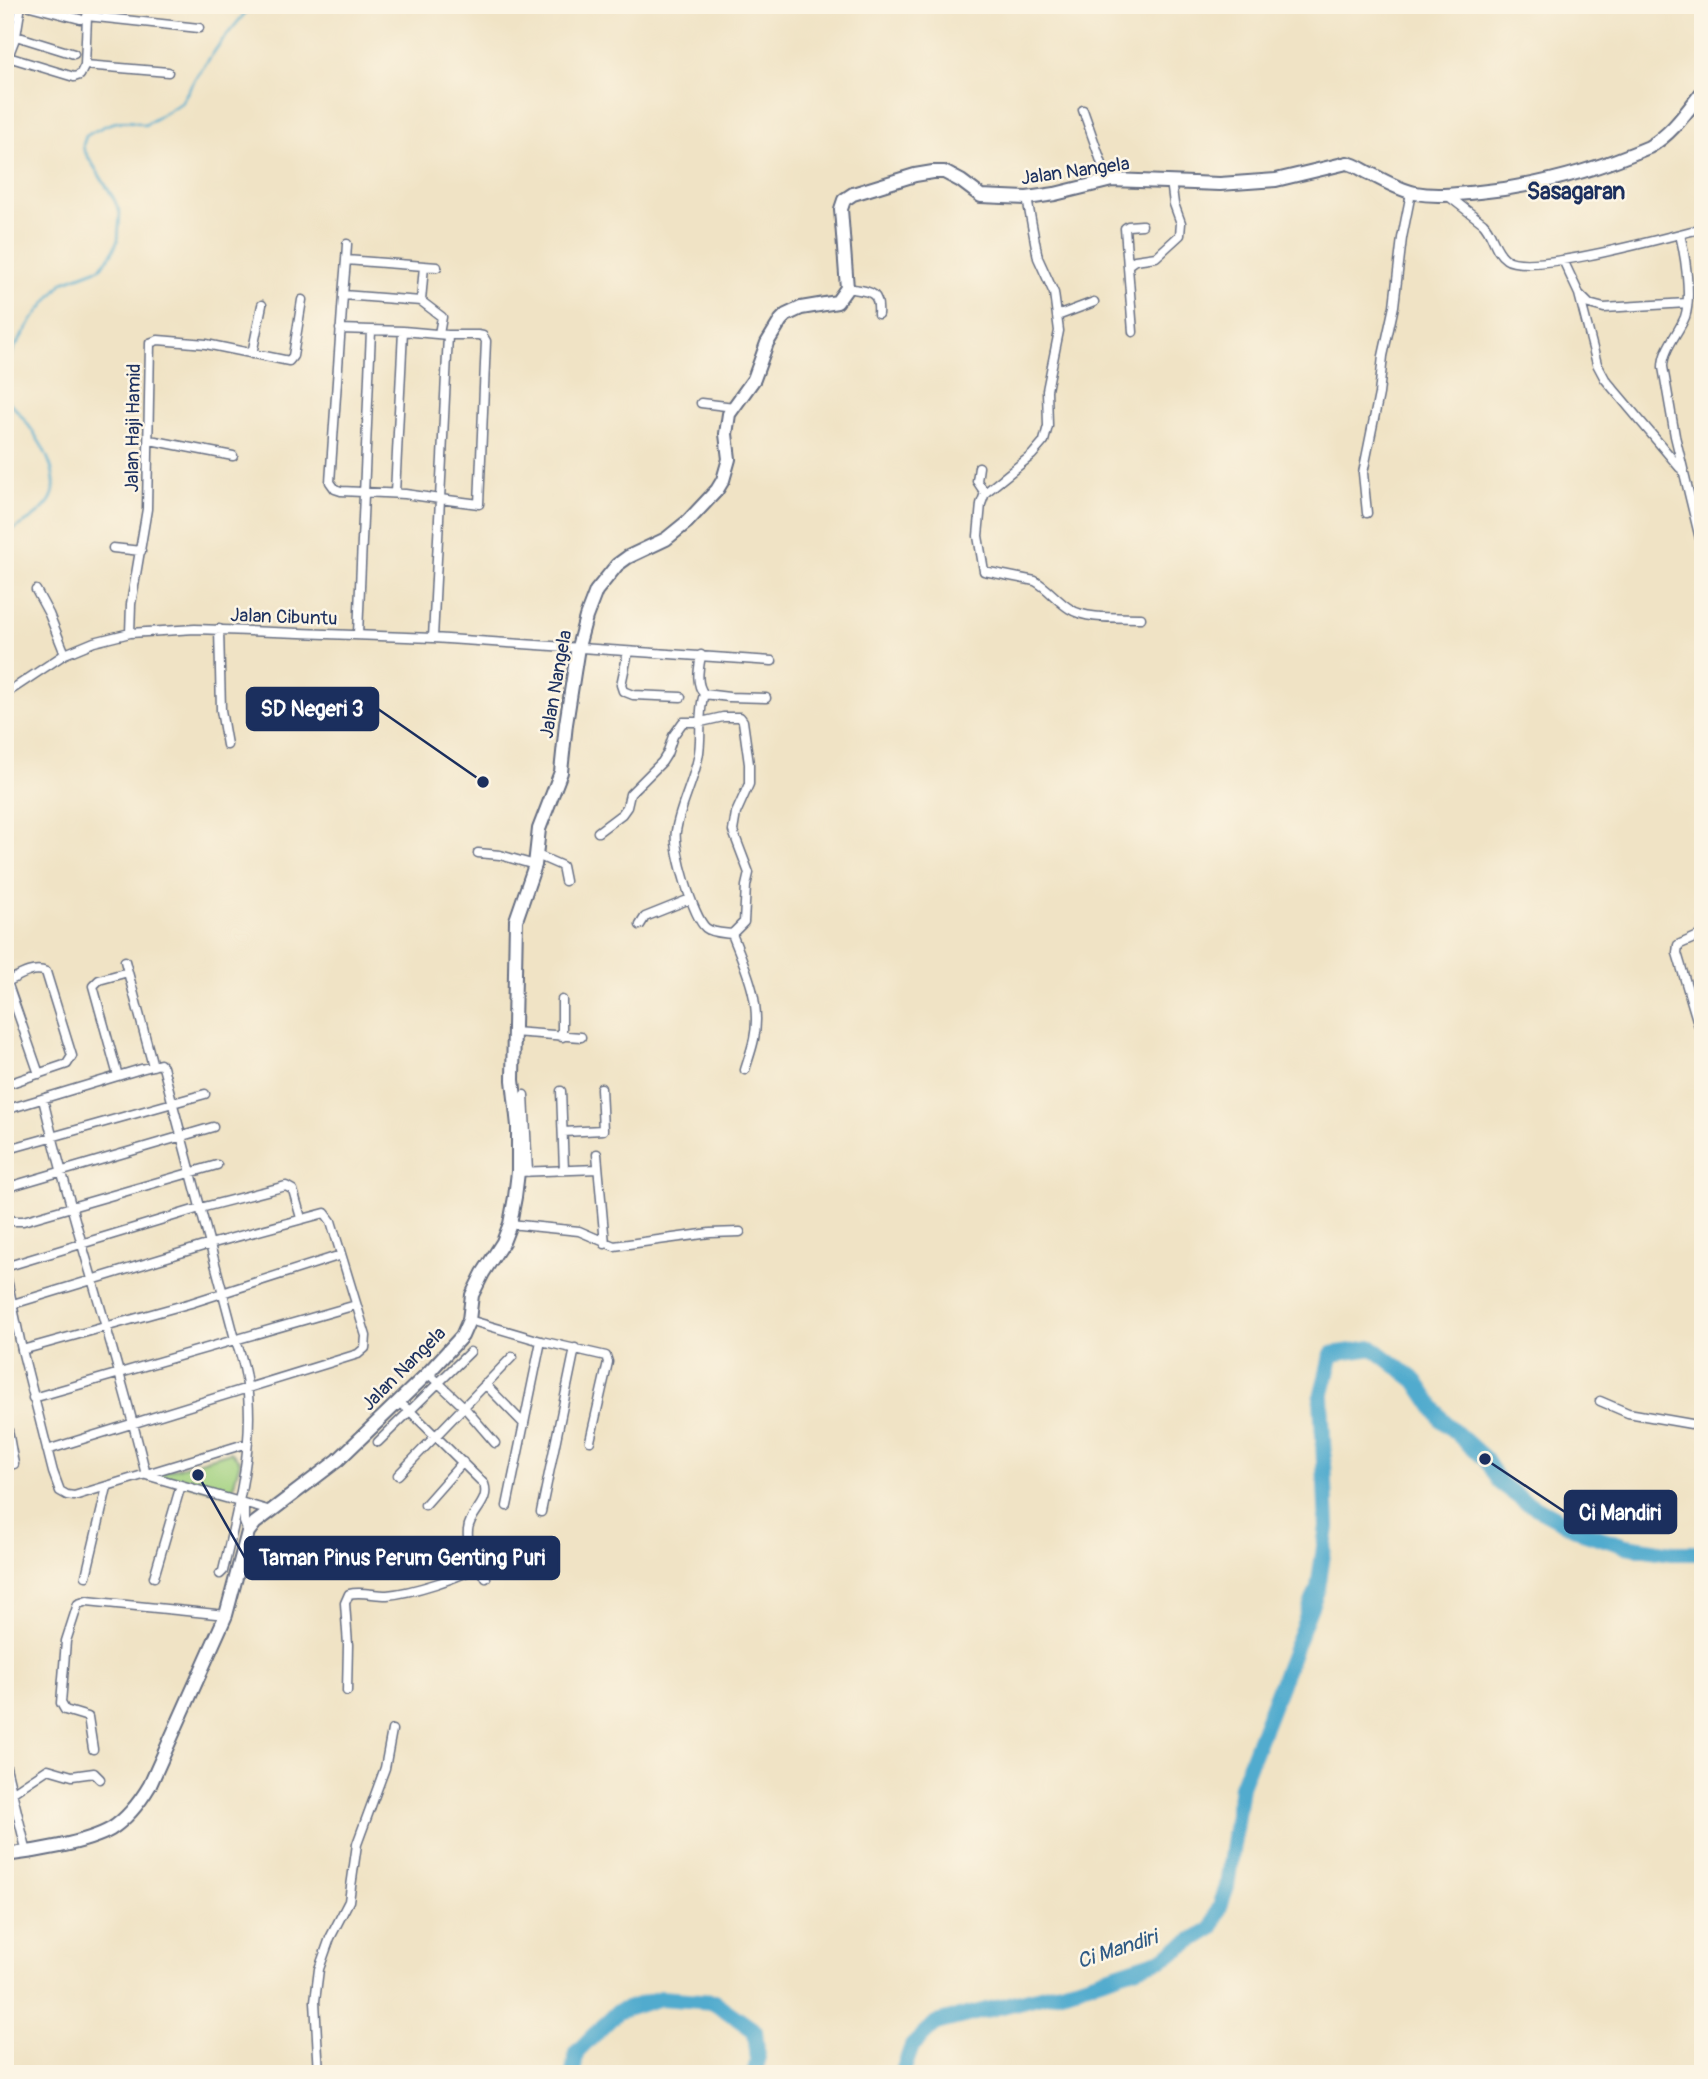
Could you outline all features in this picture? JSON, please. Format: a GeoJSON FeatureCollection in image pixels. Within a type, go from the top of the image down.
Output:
{"type":"FeatureCollection","features":[{"type":"Feature","properties":{"kind":"main road","name":"Jalan Nangela"},"geometry":{"type":"LineString","coordinates":[[248,1532],[338,1460],[459,1340],[469,1320],[472,1295],[500,1248],[510,1224],[523,1172],[513,1080],[516,920],[536,860],[539,828],[561,772],[578,647],[596,591],[617,565],[666,539],[687,522],[717,490],[729,459],[726,434],[729,414],[754,379],[772,334],[786,314],[801,308],[837,302],[847,288],[841,206],[849,196],[915,175],[939,171],[961,181],[981,197],[1027,198],[1108,181],[1220,184],[1276,180],[1347,163],[1411,192],[1447,195],[1509,189],[1557,180],[1628,156],[1660,141],[1703,91]]}},
{"type":"Feature","properties":{"kind":"main road"},"geometry":{"type":"LineString","coordinates":[[5,1855],[27,1853],[97,1835],[134,1810],[150,1785],[226,1615],[248,1532]]}},
{"type":"Feature","properties":{"kind":"street"},"geometry":{"type":"LineString","coordinates":[[80,19],[23,5],[16,36],[6,60],[74,77],[80,75],[85,65],[87,16],[198,28]]}},
{"type":"Feature","properties":{"kind":"street"},"geometry":{"type":"LineString","coordinates":[[16,36],[74,54]]}},
{"type":"Feature","properties":{"kind":"street"},"geometry":{"type":"LineString","coordinates":[[85,65],[168,72]]}},
{"type":"Feature","properties":{"kind":"street"},"geometry":{"type":"LineString","coordinates":[[1083,110],[1108,181]]}},
{"type":"Feature","properties":{"kind":"street"},"geometry":{"type":"LineString","coordinates":[[1128,265],[1135,260],[1156,257],[1178,237],[1181,223],[1171,181]]}},
{"type":"Feature","properties":{"kind":"street"},"geometry":{"type":"LineString","coordinates":[[1367,513],[1363,473],[1379,394],[1411,192]]}},
{"type":"Feature","properties":{"kind":"street"},"geometry":{"type":"LineString","coordinates":[[1447,195],[1487,227],[1503,257],[1508,261],[1535,263],[1563,260],[1618,250],[1703,228]]}},
{"type":"Feature","properties":{"kind":"street"},"geometry":{"type":"LineString","coordinates":[[1027,198],[1038,258],[1054,293],[1059,337],[1047,390],[1046,437],[1032,455],[985,493],[981,504],[979,547],[984,571],[1035,581],[1077,613],[1141,618]]}},
{"type":"Feature","properties":{"kind":"street"},"geometry":{"type":"LineString","coordinates":[[1133,332],[1125,228],[1142,225]]}},
{"type":"Feature","properties":{"kind":"street"},"geometry":{"type":"LineString","coordinates":[[1680,234],[1686,279],[1686,313],[1663,358],[1672,422],[1703,551]]}},
{"type":"Feature","properties":{"kind":"street"},"geometry":{"type":"LineString","coordinates":[[340,329],[483,337],[486,341],[479,504],[395,493],[341,491],[335,489],[330,482],[342,295],[347,244]]}},
{"type":"Feature","properties":{"kind":"street"},"geometry":{"type":"LineString","coordinates":[[346,260],[437,267]]}},
{"type":"Feature","properties":{"kind":"street"},"geometry":{"type":"LineString","coordinates":[[1563,260],[1579,295],[1597,364],[1605,379],[1682,470]]}},
{"type":"Feature","properties":{"kind":"street"},"geometry":{"type":"LineString","coordinates":[[421,301],[424,266]]}},
{"type":"Feature","properties":{"kind":"street"},"geometry":{"type":"LineString","coordinates":[[847,288],[874,294],[878,299],[878,314]]}},
{"type":"Feature","properties":{"kind":"street"},"geometry":{"type":"LineString","coordinates":[[342,295],[421,301],[442,317],[444,335],[440,499],[433,638]]}},
{"type":"Feature","properties":{"kind":"street"},"geometry":{"type":"LineString","coordinates":[[1579,295],[1589,304],[1604,308],[1687,303]]}},
{"type":"Feature","properties":{"kind":"street","name":"Jalan Haji Hamid"},"geometry":{"type":"LineString","coordinates":[[130,633],[131,604],[147,509],[150,440],[149,347],[153,341],[206,344],[285,361],[291,359],[302,300]]}},
{"type":"Feature","properties":{"kind":"street"},"geometry":{"type":"LineString","coordinates":[[1058,316],[1094,302]]}},
{"type":"Feature","properties":{"kind":"street"},"geometry":{"type":"LineString","coordinates":[[252,354],[262,305]]}},
{"type":"Feature","properties":{"kind":"street"},"geometry":{"type":"LineString","coordinates":[[358,634],[372,331]]}},
{"type":"Feature","properties":{"kind":"street"},"geometry":{"type":"LineString","coordinates":[[395,493],[402,331]]}},
{"type":"Feature","properties":{"kind":"street"},"geometry":{"type":"LineString","coordinates":[[701,403],[734,407]]}},
{"type":"Feature","properties":{"kind":"street"},"geometry":{"type":"LineString","coordinates":[[150,440],[233,456]]}},
{"type":"Feature","properties":{"kind":"street"},"geometry":{"type":"LineString","coordinates":[[979,467],[978,481],[985,493]]}},
{"type":"Feature","properties":{"kind":"street"},"geometry":{"type":"LineString","coordinates":[[113,548],[141,551]]}},
{"type":"Feature","properties":{"kind":"street"},"geometry":{"type":"LineString","coordinates":[[36,590],[65,654]]}},
{"type":"Feature","properties":{"kind":"street"},"geometry":{"type":"LineString","coordinates":[[219,629],[221,710],[227,745]]}},
{"type":"Feature","properties":{"kind":"street","name":"Jalan Cibuntu"},"geometry":{"type":"LineString","coordinates":[[5,694],[65,654],[94,642],[130,633],[219,629],[433,638],[772,662]]}},
{"type":"Feature","properties":{"kind":"street"},"geometry":{"type":"LineString","coordinates":[[628,652],[621,685],[623,691],[633,695],[681,697]]}},
{"type":"Feature","properties":{"kind":"street"},"geometry":{"type":"LineString","coordinates":[[701,655],[698,677],[700,690],[704,694],[766,698]]}},
{"type":"Feature","properties":{"kind":"street"},"geometry":{"type":"LineString","coordinates":[[704,694],[701,704],[699,755],[675,835],[690,900],[705,927],[732,934]]}},
{"type":"Feature","properties":{"kind":"street"},"geometry":{"type":"LineString","coordinates":[[598,832],[622,814],[631,794],[662,762],[673,736],[683,722],[740,717],[743,720],[749,764],[749,784],[736,813],[733,831],[749,873],[744,922],[732,934]]}},
{"type":"Feature","properties":{"kind":"street"},"geometry":{"type":"LineString","coordinates":[[478,852],[560,863],[565,871],[565,881]]}},
{"type":"Feature","properties":{"kind":"street"},"geometry":{"type":"LineString","coordinates":[[640,925],[645,917],[690,900]]}},
{"type":"Feature","properties":{"kind":"street"},"geometry":{"type":"LineString","coordinates":[[732,934],[751,983],[756,1013],[754,1038],[745,1070]]}},
{"type":"Feature","properties":{"kind":"street"},"geometry":{"type":"LineString","coordinates":[[1703,934],[1678,945],[1677,953],[1703,1040]]}},
{"type":"Feature","properties":{"kind":"street"},"geometry":{"type":"LineString","coordinates":[[125,961],[153,1066]]}},
{"type":"Feature","properties":{"kind":"street"},"geometry":{"type":"LineString","coordinates":[[5,1085],[39,1074],[68,1063],[72,1058],[47,974],[43,970],[34,970],[6,982],[39,1074]]}},
{"type":"Feature","properties":{"kind":"street"},"geometry":{"type":"LineString","coordinates":[[118,1076],[93,986],[99,980],[128,972]]}},
{"type":"Feature","properties":{"kind":"street"},"geometry":{"type":"LineString","coordinates":[[562,1000],[562,1037]]}},
{"type":"Feature","properties":{"kind":"street"},"geometry":{"type":"LineString","coordinates":[[513,1032],[581,1037]]}},
{"type":"Feature","properties":{"kind":"street"},"geometry":{"type":"LineString","coordinates":[[5,1110],[160,1064],[163,1068],[241,1354],[248,1389],[242,1503],[248,1532]]}},
{"type":"Feature","properties":{"kind":"street"},"geometry":{"type":"LineString","coordinates":[[562,1132],[603,1130],[601,1088]]}},
{"type":"Feature","properties":{"kind":"street"},"geometry":{"type":"LineString","coordinates":[[561,1091],[564,1170]]}},
{"type":"Feature","properties":{"kind":"street"},"geometry":{"type":"LineString","coordinates":[[5,1150],[205,1094]]}},
{"type":"Feature","properties":{"kind":"street"},"geometry":{"type":"LineString","coordinates":[[524,1095],[523,1172],[598,1169]]}},
{"type":"Feature","properties":{"kind":"street"},"geometry":{"type":"LineString","coordinates":[[43,1099],[146,1475]]}},
{"type":"Feature","properties":{"kind":"street"},"geometry":{"type":"LineString","coordinates":[[5,1188],[213,1127]]}},
{"type":"Feature","properties":{"kind":"street"},"geometry":{"type":"LineString","coordinates":[[597,1154],[605,1244]]}},
{"type":"Feature","properties":{"kind":"street"},"geometry":{"type":"LineString","coordinates":[[5,1215],[13,1222],[23,1221],[217,1166]]}},
{"type":"Feature","properties":{"kind":"street"},"geometry":{"type":"LineString","coordinates":[[247,1443],[107,1487],[74,1496],[63,1494],[53,1472],[33,1398],[5,1268],[200,1208],[286,1186],[295,1194],[301,1218]]}},
{"type":"Feature","properties":{"kind":"street"},"geometry":{"type":"LineString","coordinates":[[13,1304],[321,1213],[327,1214],[331,1221],[366,1336],[362,1351],[47,1450]]}},
{"type":"Feature","properties":{"kind":"street"},"geometry":{"type":"LineString","coordinates":[[510,1224],[579,1231],[614,1246],[710,1233],[740,1232]]}},
{"type":"Feature","properties":{"kind":"street"},"geometry":{"type":"LineString","coordinates":[[22,1350],[341,1255]]}},
{"type":"Feature","properties":{"kind":"street"},"geometry":{"type":"LineString","coordinates":[[33,1398],[355,1305]]}},
{"type":"Feature","properties":{"kind":"street"},"geometry":{"type":"LineString","coordinates":[[469,1320],[606,1356],[608,1360],[590,1441]]}},
{"type":"Feature","properties":{"kind":"street"},"geometry":{"type":"LineString","coordinates":[[507,1506],[541,1340]]}},
{"type":"Feature","properties":{"kind":"street"},"geometry":{"type":"LineString","coordinates":[[541,1512],[575,1348]]}},
{"type":"Feature","properties":{"kind":"street"},"geometry":{"type":"LineString","coordinates":[[378,1442],[470,1352]]}},
{"type":"Feature","properties":{"kind":"street"},"geometry":{"type":"LineString","coordinates":[[398,1475],[512,1357]]}},
{"type":"Feature","properties":{"kind":"street"},"geometry":{"type":"LineString","coordinates":[[428,1373],[464,1407],[495,1443]]}},
{"type":"Feature","properties":{"kind":"street"},"geometry":{"type":"LineString","coordinates":[[485,1384],[524,1424]]}},
{"type":"Feature","properties":{"kind":"street"},"geometry":{"type":"LineString","coordinates":[[1600,1401],[1628,1413],[1703,1426]]}},
{"type":"Feature","properties":{"kind":"street"},"geometry":{"type":"LineString","coordinates":[[398,1402],[481,1478],[487,1492],[468,1529],[469,1545],[486,1578]]}},
{"type":"Feature","properties":{"kind":"street"},"geometry":{"type":"LineString","coordinates":[[6,1419],[10,1465]]}},
{"type":"Feature","properties":{"kind":"street"},"geometry":{"type":"LineString","coordinates":[[425,1505],[463,1462]]}},
{"type":"Feature","properties":{"kind":"street"},"geometry":{"type":"LineString","coordinates":[[146,1475],[271,1511]]}},
{"type":"Feature","properties":{"kind":"street"},"geometry":{"type":"LineString","coordinates":[[154,1577],[181,1485]]}},
{"type":"Feature","properties":{"kind":"street"},"geometry":{"type":"LineString","coordinates":[[86,1576],[107,1487]]}},
{"type":"Feature","properties":{"kind":"street"},"geometry":{"type":"LineString","coordinates":[[220,1574],[242,1503]]}},
{"type":"Feature","properties":{"kind":"street"},"geometry":{"type":"LineString","coordinates":[[347,1690],[345,1603],[349,1594],[389,1595],[408,1592],[458,1576],[480,1565]]}},
{"type":"Feature","properties":{"kind":"street"},"geometry":{"type":"LineString","coordinates":[[93,1749],[89,1717],[65,1710],[61,1703],[66,1641],[78,1604],[87,1601],[226,1615]]}},
{"type":"Feature","properties":{"kind":"street"},"geometry":{"type":"LineString","coordinates":[[319,2074],[315,2001],[319,1969],[330,1938],[349,1901],[357,1844],[385,1768],[392,1730]]}},
{"type":"Feature","properties":{"kind":"street"},"geometry":{"type":"LineString","coordinates":[[5,1763],[27,1853]]}},
{"type":"Feature","properties":{"kind":"street"},"geometry":{"type":"LineString","coordinates":[[12,1793],[48,1769],[72,1776],[92,1772],[100,1779]]}},
{"type":"Feature","properties":{"kind":"green space"},"geometry":{"type":"Polygon","coordinates":[[[231,1452],[240,1461],[231,1495],[159,1477],[160,1473],[231,1452]]]}},
{"type":"Feature","properties":{"kind":"waterway"},"geometry":{"type":"LineString","coordinates":[[5,370],[15,347],[32,320],[63,282],[100,268],[111,255],[118,240],[120,213],[84,150],[86,136],[121,121],[145,125],[181,103],[221,42],[252,5]]}},
{"type":"Feature","properties":{"kind":"waterway"},"geometry":{"type":"LineString","coordinates":[[5,398],[42,446],[53,476],[54,490],[49,502],[40,512],[5,534]]}},
{"type":"Feature","properties":{"kind":"waterway","name":"Ci Mandiri"},"geometry":{"type":"LineString","coordinates":[[902,2074],[912,2046],[936,2023],[1076,1987],[1162,1959],[1212,1928],[1227,1887],[1241,1786],[1318,1588],[1327,1527],[1321,1397],[1332,1354],[1373,1348],[1416,1381],[1442,1420],[1485,1459],[1500,1483],[1524,1501],[1582,1532],[1626,1546],[1672,1553],[1703,1553]]}},
{"type":"Feature","properties":{"kind":"waterway","name":"Ci Mandiri"},"geometry":{"type":"LineString","coordinates":[[573,2074],[576,2053],[617,2012],[660,1998],[714,2002],[755,2031],[758,2060],[754,2074]]}},
{"type":"Feature","properties":{"kind":"place","name":"SD Negeri 3"},"geometry":{"type":"Point","coordinates":[483,782]}},
{"type":"Feature","properties":{"kind":"place","name":"Ci Mandiri"},"geometry":{"type":"Point","coordinates":[1485,1459]}},
{"type":"Feature","properties":{"kind":"place","name":"Taman Pinus Perum Genting Puri"},"geometry":{"type":"Point","coordinates":[198,1475]}},
{"type":"Feature","properties":{"kind":"district","name":"Sasagaran"},"geometry":{"type":"Point","coordinates":[1576,191]}}]}
